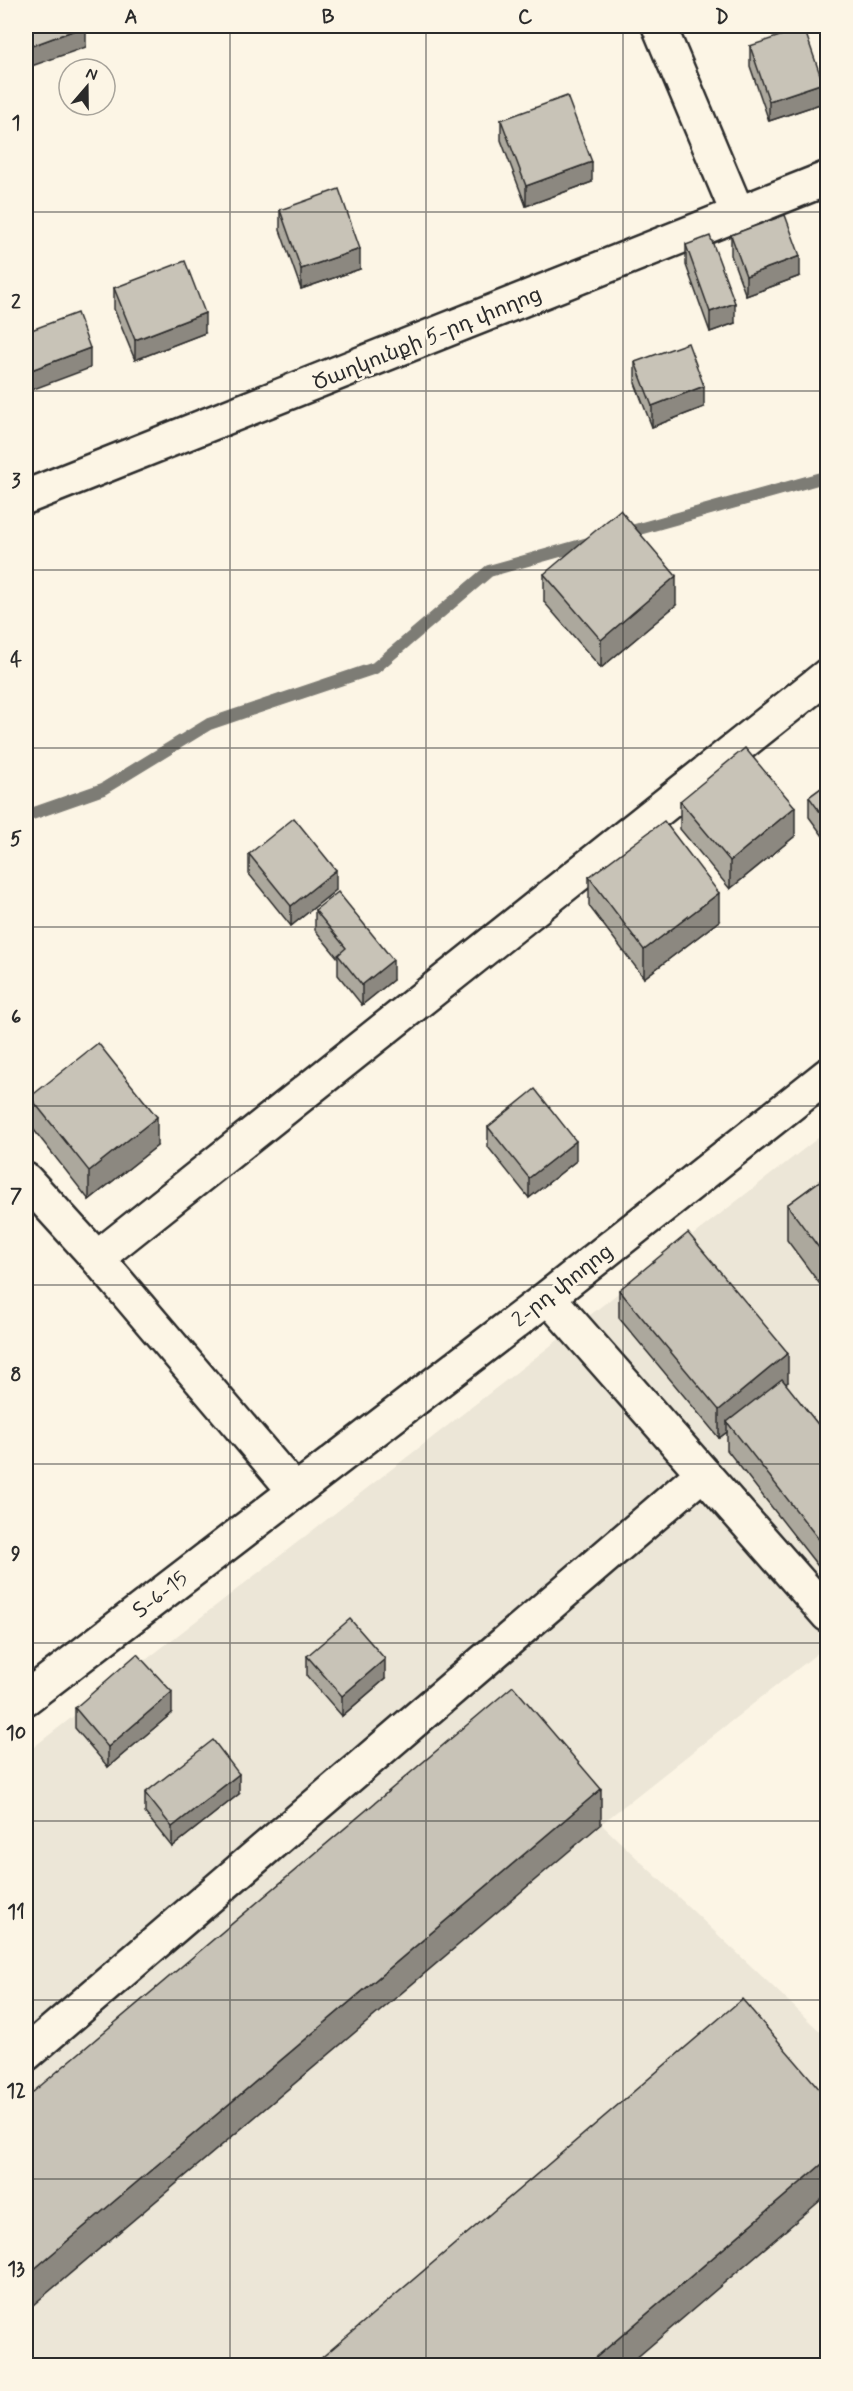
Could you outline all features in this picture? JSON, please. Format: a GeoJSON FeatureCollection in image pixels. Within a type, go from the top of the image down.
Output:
{"type":"FeatureCollection","features":[{"type":"Feature","properties":{"kind":"street"},"geometry":{"type":"LineString","coordinates":[[658,26],[738,214]]}},
{"type":"Feature","properties":{"kind":"street","name":"Ծաղկունքի 5-րդ փողոց"},"geometry":{"type":"LineString","coordinates":[[26,497],[828,178]]}},
{"type":"Feature","properties":{"kind":"street"},"geometry":{"type":"LineString","coordinates":[[97,1258],[828,675]]}},
{"type":"Feature","properties":{"kind":"street","name":"2-րդ փողոց"},"geometry":{"type":"LineString","coordinates":[[294,1490],[548,1297],[828,1075]]}},
{"type":"Feature","properties":{"kind":"street"},"geometry":{"type":"LineString","coordinates":[[26,1180],[97,1258],[294,1490]]}},
{"type":"Feature","properties":{"kind":"street"},"geometry":{"type":"LineString","coordinates":[[548,1297],[828,1615]]}},
{"type":"Feature","properties":{"kind":"street"},"geometry":{"type":"LineString","coordinates":[[26,2054],[704,1473]]}},
{"type":"Feature","properties":{"kind":"street","name":"Տ-6-15"},"geometry":{"type":"LineString","coordinates":[[26,1698],[294,1490]]}},
{"type":"Feature","properties":{"kind":"shaded area"},"geometry":{"type":"Polygon","coordinates":[[[827,1131],[827,1662],[819,1652],[601,1824],[827,2038],[827,2365],[26,2366],[26,1753],[827,1131]]]}},
{"type":"Feature","properties":{"kind":"building"},"geometry":{"type":"Polygon","coordinates":[[[26,26],[86,26],[26,48],[26,26]]]}},
{"type":"Feature","properties":{"kind":"building"},"geometry":{"type":"Polygon","coordinates":[[[804,28],[823,83],[769,101],[750,46],[804,28]]]}},
{"type":"Feature","properties":{"kind":"building"},"geometry":{"type":"Polygon","coordinates":[[[567,96],[592,162],[526,186],[501,120],[567,96]]]}},
{"type":"Feature","properties":{"kind":"building"},"geometry":{"type":"Polygon","coordinates":[[[339,189],[360,249],[301,269],[280,210],[339,189]]]}},
{"type":"Feature","properties":{"kind":"building"},"geometry":{"type":"Polygon","coordinates":[[[785,215],[800,256],[746,276],[731,235],[785,215]]]}},
{"type":"Feature","properties":{"kind":"building"},"geometry":{"type":"Polygon","coordinates":[[[710,236],[735,303],[710,312],[686,245],[710,236]]]}},
{"type":"Feature","properties":{"kind":"building"},"geometry":{"type":"Polygon","coordinates":[[[185,261],[205,313],[135,340],[114,288],[185,261]]]}},
{"type":"Feature","properties":{"kind":"building"},"geometry":{"type":"Polygon","coordinates":[[[77,313],[90,348],[26,372],[26,332],[77,313]]]}},
{"type":"Feature","properties":{"kind":"building"},"geometry":{"type":"Polygon","coordinates":[[[688,343],[704,386],[652,406],[635,362],[688,343]]]}},
{"type":"Feature","properties":{"kind":"building"},"geometry":{"type":"Polygon","coordinates":[[[620,510],[676,576],[601,640],[544,574],[620,510]]]}},
{"type":"Feature","properties":{"kind":"building"},"geometry":{"type":"Polygon","coordinates":[[[745,748],[795,807],[730,861],[680,801],[745,748]]]}},
{"type":"Feature","properties":{"kind":"building"},"geometry":{"type":"Polygon","coordinates":[[[828,783],[828,823],[809,797],[828,783]]]}},
{"type":"Feature","properties":{"kind":"building"},"geometry":{"type":"Polygon","coordinates":[[[294,818],[336,870],[291,906],[249,854],[294,818]]]}},
{"type":"Feature","properties":{"kind":"building"},"geometry":{"type":"Polygon","coordinates":[[[664,821],[719,893],[644,950],[589,877],[664,821]]]}},
{"type":"Feature","properties":{"kind":"building"},"geometry":{"type":"Polygon","coordinates":[[[338,892],[393,960],[362,985],[338,955],[346,948],[315,910],[338,892]]]}},
{"type":"Feature","properties":{"kind":"building"},"geometry":{"type":"Polygon","coordinates":[[[98,1043],[157,1117],[89,1171],[30,1097],[98,1043]]]}},
{"type":"Feature","properties":{"kind":"building"},"geometry":{"type":"Polygon","coordinates":[[[535,1089],[576,1141],[529,1178],[488,1127],[535,1089]]]}},
{"type":"Feature","properties":{"kind":"building"},"geometry":{"type":"Polygon","coordinates":[[[828,1175],[828,1260],[787,1205],[828,1175]]]}},
{"type":"Feature","properties":{"kind":"building"},"geometry":{"type":"Polygon","coordinates":[[[688,1233],[788,1353],[719,1410],[619,1290],[688,1233]]]}},
{"type":"Feature","properties":{"kind":"building"},"geometry":{"type":"Polygon","coordinates":[[[782,1379],[828,1437],[828,1551],[727,1422],[782,1379]]]}},
{"type":"Feature","properties":{"kind":"building"},"geometry":{"type":"Polygon","coordinates":[[[350,1619],[385,1659],[342,1696],[307,1656],[350,1619]]]}},
{"type":"Feature","properties":{"kind":"building"},"geometry":{"type":"Polygon","coordinates":[[[137,1654],[172,1692],[108,1747],[75,1708],[137,1654]]]}},
{"type":"Feature","properties":{"kind":"building"},"geometry":{"type":"Polygon","coordinates":[[[513,1686],[601,1789],[26,2276],[26,2098],[513,1686]]]}},
{"type":"Feature","properties":{"kind":"building"},"geometry":{"type":"Polygon","coordinates":[[[213,1740],[239,1774],[172,1827],[145,1793],[213,1740]]]}},
{"type":"Feature","properties":{"kind":"building"},"geometry":{"type":"Polygon","coordinates":[[[742,1999],[828,2099],[828,2159],[586,2366],[312,2366],[742,1999]]]}},
{"type":"Feature","properties":{"kind":"waterway"},"geometry":{"type":"LineString","coordinates":[[621,534],[828,476]]}},
{"type":"Feature","properties":{"kind":"waterway"},"geometry":{"type":"LineString","coordinates":[[26,816],[103,789],[209,724],[375,668],[489,571],[592,542]]}}]}
